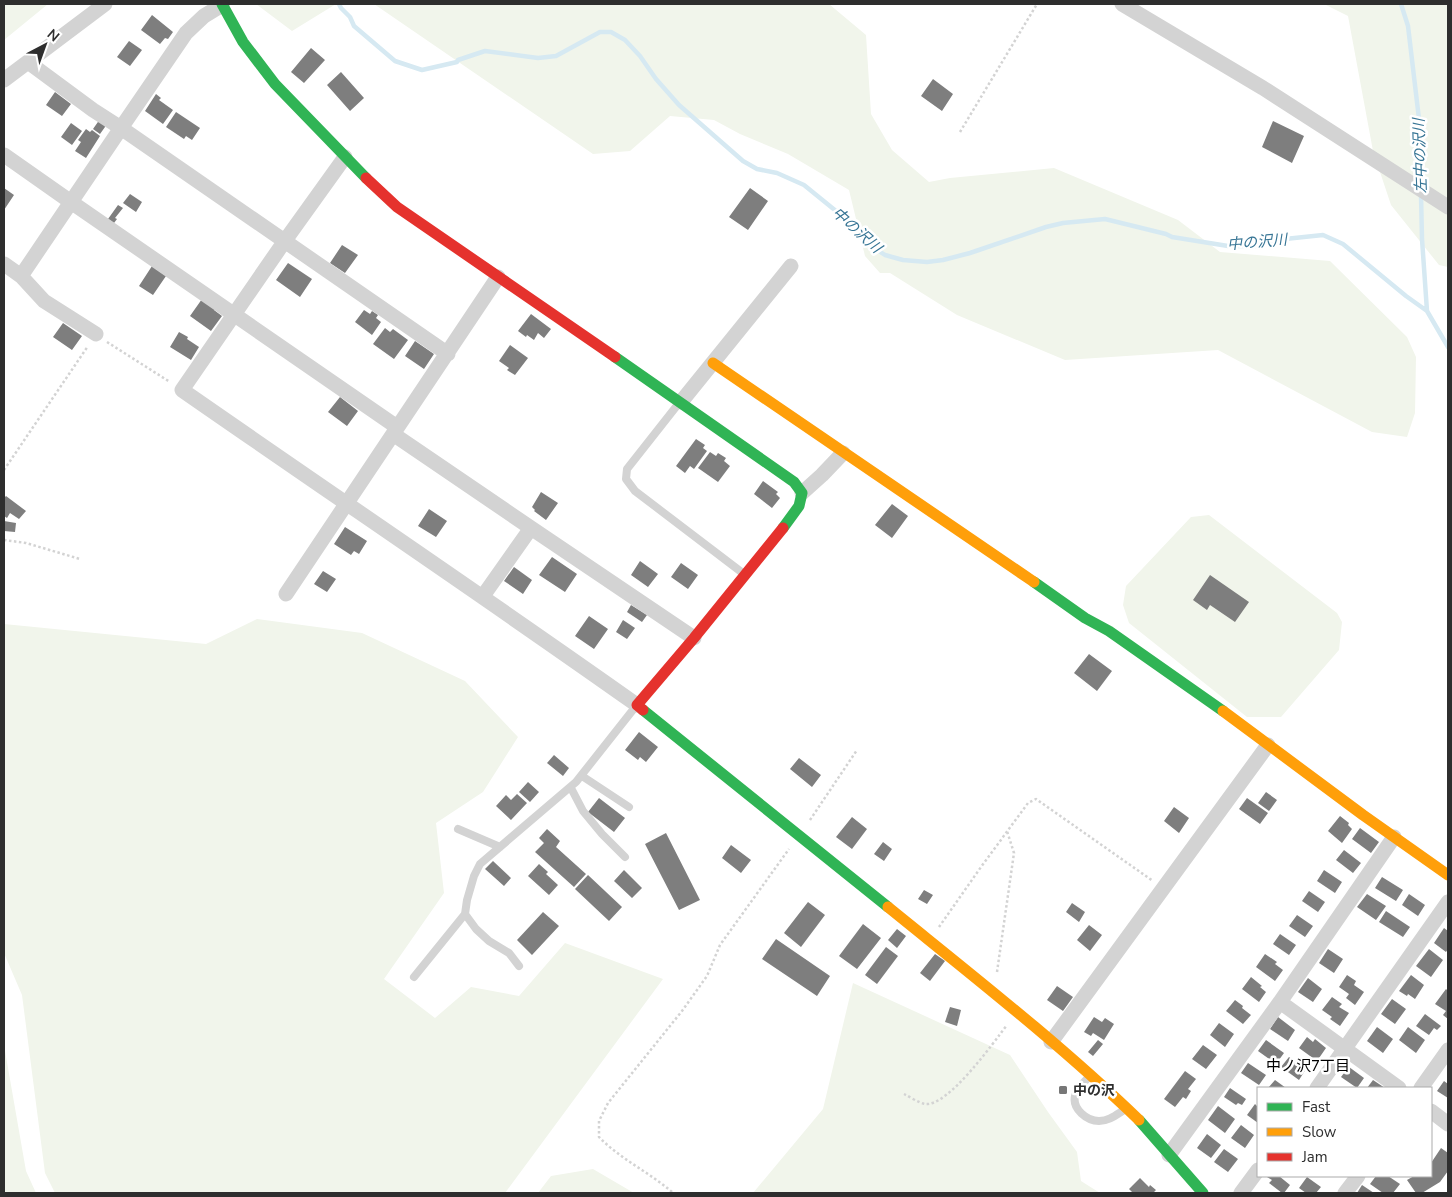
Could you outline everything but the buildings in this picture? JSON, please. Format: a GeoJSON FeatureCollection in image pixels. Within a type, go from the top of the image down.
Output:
{"type":"FeatureCollection","features":[{"type":"Feature","properties":{"kind":"street"},"geometry":{"type":"LineString","coordinates":[[4,80],[105,4]]}},
{"type":"Feature","properties":{"kind":"street"},"geometry":{"type":"LineString","coordinates":[[21,276],[186,33],[204,16],[222,4],[243,42],[275,84],[345,158],[397,207],[681,402],[794,482],[802,493]]}},
{"type":"Feature","properties":{"kind":"street"},"geometry":{"type":"LineString","coordinates":[[1122,4],[1263,88],[1448,207]]}},
{"type":"Feature","properties":{"kind":"street"},"geometry":{"type":"LineString","coordinates":[[28,62],[93,110],[448,354]]}},
{"type":"Feature","properties":{"kind":"street"},"geometry":{"type":"LineString","coordinates":[[4,155],[234,314],[531,528],[694,638]]}},
{"type":"Feature","properties":{"kind":"street"},"geometry":{"type":"LineString","coordinates":[[345,158],[284,242],[182,390],[483,596],[637,705],[1017,1012],[1128,1108],[1203,1193]]}},
{"type":"Feature","properties":{"kind":"street"},"geometry":{"type":"LineString","coordinates":[[4,264],[21,276],[44,301],[96,334]]}},
{"type":"Feature","properties":{"kind":"street"},"geometry":{"type":"LineString","coordinates":[[681,402],[790,266]]}},
{"type":"Feature","properties":{"kind":"street"},"geometry":{"type":"LineString","coordinates":[[286,594],[498,277]]}},
{"type":"Feature","properties":{"kind":"street"},"geometry":{"type":"LineString","coordinates":[[713,362],[842,453],[989,551],[1085,618],[1109,631],[1210,701],[1448,876]]}},
{"type":"Feature","properties":{"kind":"street"},"geometry":{"type":"LineString","coordinates":[[637,705],[792,517],[799,506],[802,493],[842,453]]}},
{"type":"Feature","properties":{"kind":"street"},"geometry":{"type":"LineString","coordinates":[[483,596],[531,528]]}},
{"type":"Feature","properties":{"kind":"street"},"geometry":{"type":"LineString","coordinates":[[1051,1042],[1268,745]]}},
{"type":"Feature","properties":{"kind":"street"},"geometry":{"type":"LineString","coordinates":[[1169,1155],[1280,1002],[1394,837]]}},
{"type":"Feature","properties":{"kind":"street"},"geometry":{"type":"LineString","coordinates":[[1318,1087],[1448,902]]}},
{"type":"Feature","properties":{"kind":"street"},"geometry":{"type":"LineString","coordinates":[[1280,1002],[1398,1087]]}},
{"type":"Feature","properties":{"kind":"street"},"geometry":{"type":"LineString","coordinates":[[1422,1087],[1448,1050]]}},
{"type":"Feature","properties":{"kind":"street"},"geometry":{"type":"LineString","coordinates":[[1432,1112],[1448,1124]]}},
{"type":"Feature","properties":{"kind":"street"},"geometry":{"type":"LineString","coordinates":[[1241,1193],[1257,1171]]}},
{"type":"Feature","properties":{"kind":"street"},"geometry":{"type":"LineString","coordinates":[[1345,1193],[1357,1177]]}},
{"type":"Feature","properties":{"kind":"lane"},"geometry":{"type":"LineString","coordinates":[[681,402],[627,469],[626,479],[635,491],[745,575]]}},
{"type":"Feature","properties":{"kind":"lane"},"geometry":{"type":"LineString","coordinates":[[414,977],[465,914],[469,892],[480,864],[582,776],[637,705]]}},
{"type":"Feature","properties":{"kind":"lane"},"geometry":{"type":"LineString","coordinates":[[582,776],[629,807]]}},
{"type":"Feature","properties":{"kind":"lane"},"geometry":{"type":"LineString","coordinates":[[570,788],[584,811],[602,834],[625,857]]}},
{"type":"Feature","properties":{"kind":"lane"},"geometry":{"type":"LineString","coordinates":[[458,829],[500,847]]}},
{"type":"Feature","properties":{"kind":"lane"},"geometry":{"type":"LineString","coordinates":[[465,914],[476,929],[489,941],[509,953],[519,966]]}},
{"type":"Feature","properties":{"kind":"lane"},"geometry":{"type":"LineString","coordinates":[[1090,1075],[1075,1095],[1075,1104],[1080,1112],[1089,1119],[1099,1121],[1110,1119],[1128,1108]]}},
{"type":"Feature","properties":{"kind":"path"},"geometry":{"type":"LineString","coordinates":[[960,132],[1037,4]]}},
{"type":"Feature","properties":{"kind":"path"},"geometry":{"type":"LineString","coordinates":[[4,470],[96,334],[182,390]]}},
{"type":"Feature","properties":{"kind":"path"},"geometry":{"type":"LineString","coordinates":[[4,540],[26,543],[80,559]]}},
{"type":"Feature","properties":{"kind":"path"},"geometry":{"type":"LineString","coordinates":[[672,1192],[609,1147],[599,1137],[598,1121],[608,1103],[682,1011],[707,976],[720,945],[800,835],[857,750]]}},
{"type":"Feature","properties":{"kind":"path"},"geometry":{"type":"LineString","coordinates":[[930,941],[1028,803],[1036,800],[1165,888]]}},
{"type":"Feature","properties":{"kind":"path"},"geometry":{"type":"LineString","coordinates":[[993,992],[1014,853],[1007,831]]}},
{"type":"Feature","properties":{"kind":"path"},"geometry":{"type":"LineString","coordinates":[[904,1094],[925,1104],[939,1101],[969,1073],[1017,1012]]}},
{"type":"Feature","properties":{"kind":"shaded area"},"geometry":{"type":"Polygon","coordinates":[[[4,4],[48,4],[4,40],[4,4]]]}},
{"type":"Feature","properties":{"kind":"shaded area"},"geometry":{"type":"Polygon","coordinates":[[[256,4],[336,4],[292,31],[256,4]]]}},
{"type":"Feature","properties":{"kind":"shaded area"},"geometry":{"type":"Polygon","coordinates":[[[374,4],[829,4],[866,35],[871,114],[892,150],[929,182],[950,178],[1054,168],[1178,220],[1220,252],[1330,261],[1407,337],[1416,357],[1415,413],[1407,437],[1372,432],[1218,350],[1065,360],[957,315],[890,273],[880,273],[865,256],[849,190],[788,154],[740,134],[714,120],[670,116],[630,151],[593,154],[374,4]]]}},
{"type":"Feature","properties":{"kind":"shaded area"},"geometry":{"type":"Polygon","coordinates":[[[1324,4],[1448,4],[1448,267],[1439,265],[1391,205],[1373,151],[1348,16],[1324,4]]]}},
{"type":"Feature","properties":{"kind":"shaded area"},"geometry":{"type":"Polygon","coordinates":[[[1209,515],[1337,613],[1342,622],[1339,650],[1281,717],[1247,717],[1129,623],[1123,605],[1126,586],[1191,517],[1209,515]]]}},
{"type":"Feature","properties":{"kind":"shaded area"},"geometry":{"type":"Polygon","coordinates":[[[257,619],[362,633],[465,681],[518,737],[483,792],[436,823],[444,893],[384,979],[435,1018],[471,987],[519,996],[565,943],[663,979],[505,1193],[55,1193],[45,1173],[22,995],[4,953],[4,624],[206,644],[257,619]]]}},
{"type":"Feature","properties":{"kind":"shaded area"},"geometry":{"type":"Polygon","coordinates":[[[853,983],[1010,1055],[1077,1152],[1081,1181],[1100,1193],[753,1193],[823,1109],[853,983]]]}},
{"type":"Feature","properties":{"kind":"shaded area"},"geometry":{"type":"Polygon","coordinates":[[[4,1045],[26,1171],[36,1193],[4,1193],[4,1045]]]}},
{"type":"Feature","properties":{"kind":"shaded area"},"geometry":{"type":"Polygon","coordinates":[[[593,1169],[634,1193],[538,1193],[551,1176],[593,1169]]]}},
{"type":"Feature","properties":{"kind":"waterway","name":"中の沢川"},"geometry":{"type":"LineString","coordinates":[[339,4],[350,17],[354,26],[395,61],[422,70],[457,62],[485,51],[538,58],[556,56],[600,32],[611,32],[625,40],[640,56],[656,79],[679,105],[743,161],[757,169],[777,173],[804,185],[836,211],[867,243],[885,255],[903,260],[927,262],[943,260],[970,253],[1046,227],[1063,223],[1105,219],[1172,237],[1228,246],[1255,246],[1285,239],[1323,235],[1343,244],[1427,311],[1448,347]]}},
{"type":"Feature","properties":{"kind":"waterway","name":"左中の沢川"},"geometry":{"type":"LineString","coordinates":[[1401,4],[1408,26],[1421,136],[1421,185]]}},
{"type":"Feature","properties":{"kind":"waterway","name":"左中の沢川"},"geometry":{"type":"LineString","coordinates":[[1421,195],[1427,311]]}},
{"type":"Feature","properties":{"kind":"traffic: fast"},"geometry":{"type":"LineString","coordinates":[[222,4],[243,42],[275,84],[366,178]]}},
{"type":"Feature","properties":{"kind":"traffic: fast"},"geometry":{"type":"LineString","coordinates":[[615,357],[794,482],[802,493],[799,506],[783,528]]}},
{"type":"Feature","properties":{"kind":"traffic: fast"},"geometry":{"type":"LineString","coordinates":[[1034,582],[1085,618],[1109,631],[1223,711]]}},
{"type":"Feature","properties":{"kind":"traffic: fast"},"geometry":{"type":"LineString","coordinates":[[643,710],[888,907]]}},
{"type":"Feature","properties":{"kind":"traffic: fast"},"geometry":{"type":"LineString","coordinates":[[1139,1120],[1203,1193]]}},
{"type":"Feature","properties":{"kind":"traffic: slow"},"geometry":{"type":"LineString","coordinates":[[713,363],[1034,582]]}},
{"type":"Feature","properties":{"kind":"traffic: slow"},"geometry":{"type":"LineString","coordinates":[[1223,711],[1363,815],[1448,875]]}},
{"type":"Feature","properties":{"kind":"traffic: slow"},"geometry":{"type":"LineString","coordinates":[[888,907],[1047,1037],[1139,1120]]}},
{"type":"Feature","properties":{"kind":"traffic: jam"},"geometry":{"type":"LineString","coordinates":[[366,178],[397,207],[615,357]]}},
{"type":"Feature","properties":{"kind":"traffic: jam"},"geometry":{"type":"LineString","coordinates":[[643,710],[637,705],[783,528]]}},
{"type":"Feature","properties":{"kind":"place","name":"中の沢"},"geometry":{"type":"Point","coordinates":[1063,1090]}},
{"type":"Feature","properties":{"kind":"district","name":"中ノ沢7丁目"},"geometry":{"type":"Point","coordinates":[1308,1066]}}]}
